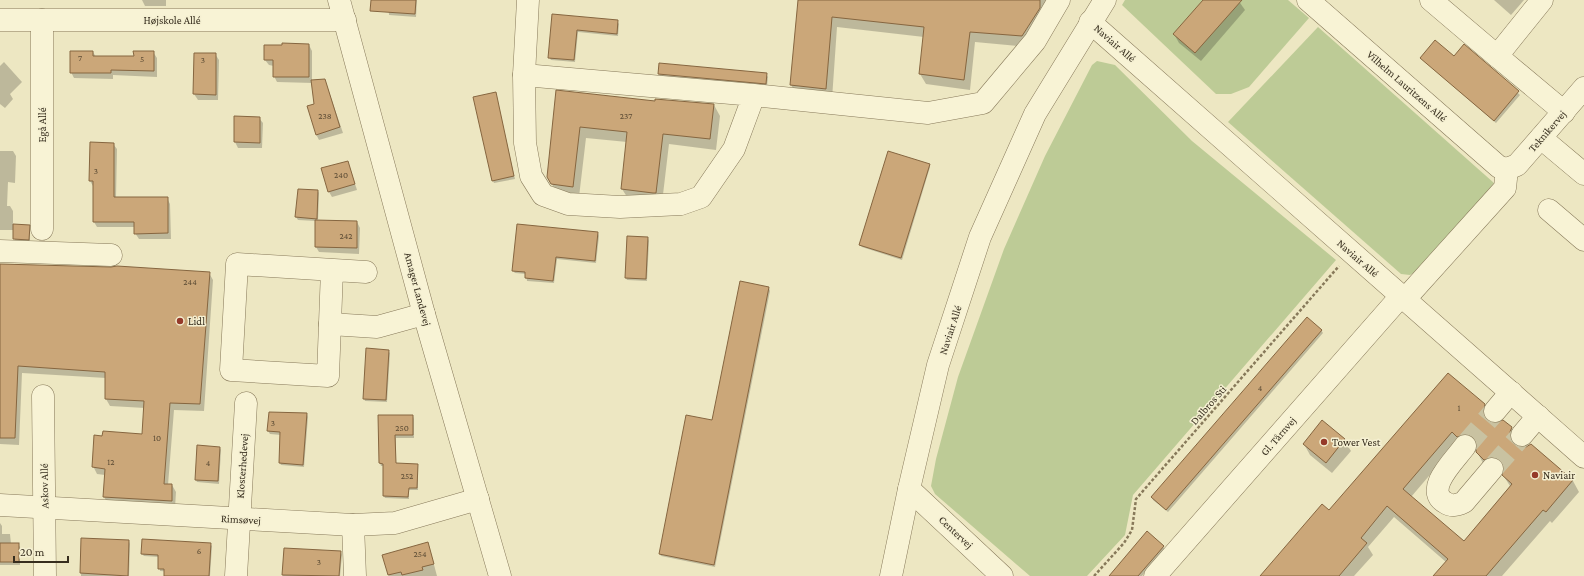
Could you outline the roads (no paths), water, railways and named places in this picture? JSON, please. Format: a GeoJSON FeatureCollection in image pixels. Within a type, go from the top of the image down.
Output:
{"type":"FeatureCollection","features":[{"type":"Feature","properties":{"kind":"street"},"geometry":{"type":"LineString","coordinates":[[528,0],[524,75],[525,143],[531,176],[543,195],[568,204],[620,207],[681,204],[701,197],[734,149],[754,95]]}},
{"type":"Feature","properties":{"kind":"street"},"geometry":{"type":"LineString","coordinates":[[524,75],[754,95],[928,113],[983,103],[1035,41],[1058,0]]}},
{"type":"Feature","properties":{"kind":"street"},"geometry":{"type":"LineString","coordinates":[[1090,22],[1104,0]]}},
{"type":"Feature","properties":{"kind":"street","name":"Vilhelm Lauritzens Allé"},"geometry":{"type":"LineString","coordinates":[[1308,0],[1499,167],[1508,169]]}},
{"type":"Feature","properties":{"kind":"street"},"geometry":{"type":"LineString","coordinates":[[1431,0],[1497,56],[1579,95]]}},
{"type":"Feature","properties":{"kind":"street"},"geometry":{"type":"LineString","coordinates":[[1497,56],[1542,0]]}},
{"type":"Feature","properties":{"kind":"street","name":"Højskole Allé"},"geometry":{"type":"LineString","coordinates":[[0,20],[42,20],[342,10]]}},
{"type":"Feature","properties":{"kind":"street","name":"Amager Landevej"},"geometry":{"type":"LineString","coordinates":[[342,10],[424,314],[500,576]]}},
{"type":"Feature","properties":{"kind":"street","name":"Egå Allé"},"geometry":{"type":"LineString","coordinates":[[42,20],[42,229]]}},
{"type":"Feature","properties":{"kind":"street","name":"Naviair Allé"},"geometry":{"type":"LineString","coordinates":[[891,576],[909,489],[938,365],[980,237],[1035,114],[1090,22],[1584,457]]}},
{"type":"Feature","properties":{"kind":"street","name":"Teknikervej"},"geometry":{"type":"LineString","coordinates":[[1508,169],[1516,165],[1579,95]]}},
{"type":"Feature","properties":{"kind":"street"},"geometry":{"type":"LineString","coordinates":[[1541,138],[1584,174]]}},
{"type":"Feature","properties":{"kind":"street","name":"Gl. Tårnvej"},"geometry":{"type":"LineString","coordinates":[[1155,576],[1403,298],[1505,188],[1508,169]]}},
{"type":"Feature","properties":{"kind":"street"},"geometry":{"type":"LineString","coordinates":[[1549,210],[1584,240]]}},
{"type":"Feature","properties":{"kind":"street"},"geometry":{"type":"LineString","coordinates":[[0,250],[111,255]]}},
{"type":"Feature","properties":{"kind":"street"},"geometry":{"type":"LineString","coordinates":[[332,270],[328,376],[231,370],[237,264],[366,272]]}},
{"type":"Feature","properties":{"kind":"street"},"geometry":{"type":"LineString","coordinates":[[330,324],[377,327],[424,314]]}},
{"type":"Feature","properties":{"kind":"street"},"geometry":{"type":"LineString","coordinates":[[1495,411],[1511,392]]}},
{"type":"Feature","properties":{"kind":"street","name":"Askov Allé"},"geometry":{"type":"LineString","coordinates":[[43,396],[45,576]]}},
{"type":"Feature","properties":{"kind":"street","name":"Klosterhedevej"},"geometry":{"type":"LineString","coordinates":[[236,576],[238,519],[246,403]]}},
{"type":"Feature","properties":{"kind":"street"},"geometry":{"type":"LineString","coordinates":[[1522,434],[1538,416]]}},
{"type":"Feature","properties":{"kind":"street"},"geometry":{"type":"LineString","coordinates":[[1465,446],[1437,485],[1438,495],[1445,503],[1455,505],[1464,502],[1492,469]]}},
{"type":"Feature","properties":{"kind":"street","name":"Centervej"},"geometry":{"type":"LineString","coordinates":[[909,489],[1002,576]]}},
{"type":"Feature","properties":{"kind":"street","name":"Rimsøvej"},"geometry":{"type":"LineString","coordinates":[[0,505],[353,525],[395,523],[478,499]]}},
{"type":"Feature","properties":{"kind":"street"},"geometry":{"type":"LineString","coordinates":[[353,525],[355,576]]}},
{"type":"Feature","properties":{"kind":"tunnel"},"geometry":{"type":"LineString","coordinates":[[1465,446],[1495,411]]}},
{"type":"Feature","properties":{"kind":"tunnel"},"geometry":{"type":"LineString","coordinates":[[1492,469],[1522,435]]}},
{"type":"Feature","properties":{"kind":"place","name":"Lidl"},"geometry":{"type":"Point","coordinates":[180,321]}},
{"type":"Feature","properties":{"kind":"place","name":"Tower Vest"},"geometry":{"type":"Point","coordinates":[1324,442]}},
{"type":"Feature","properties":{"kind":"place","name":"Naviair"},"geometry":{"type":"Point","coordinates":[1535,475]}}]}
